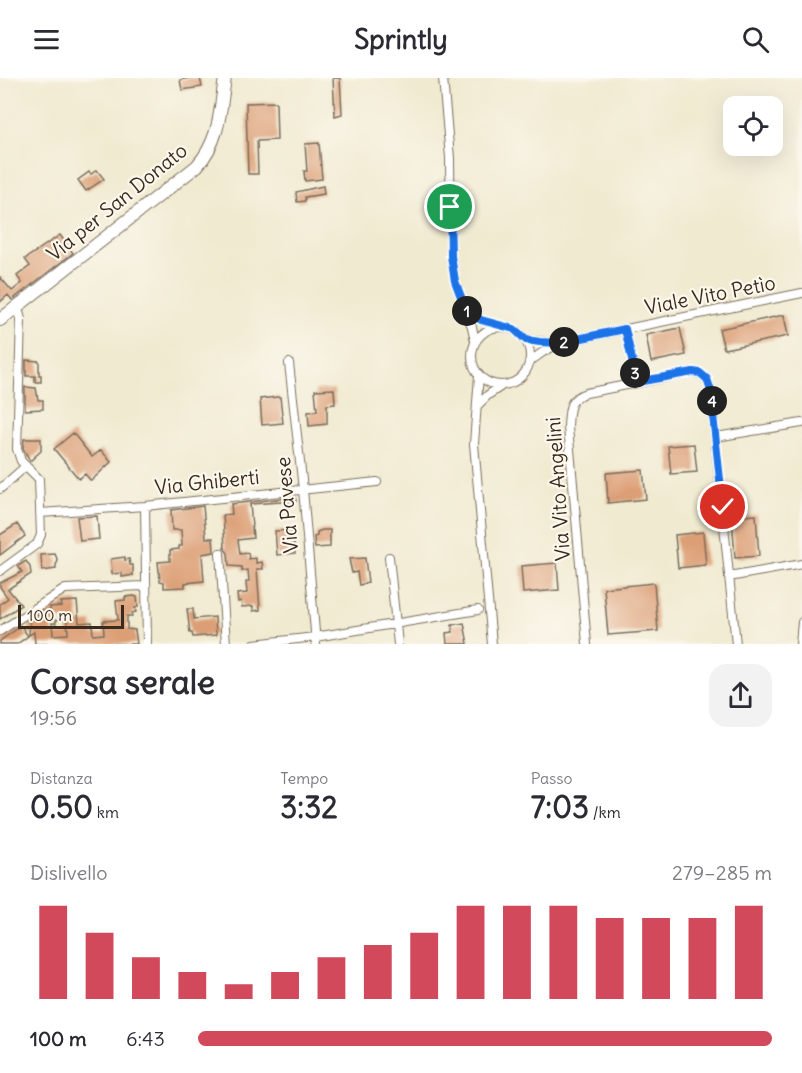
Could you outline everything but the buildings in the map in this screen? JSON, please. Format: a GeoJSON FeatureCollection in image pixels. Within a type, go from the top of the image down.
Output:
{"type":"FeatureCollection","features":[{"type":"Feature","properties":{"kind":"street","name":"Via per San Donato"},"geometry":{"type":"LineString","coordinates":[[0,320],[197,166],[208,153],[216,135],[225,78]]}},
{"type":"Feature","properties":{"kind":"street"},"geometry":{"type":"LineString","coordinates":[[443,78],[450,158],[451,256],[455,281],[475,341]]}},
{"type":"Feature","properties":{"kind":"street","name":"Viale Vito Petìo"},"geometry":{"type":"LineString","coordinates":[[558,343],[802,293]]}},
{"type":"Feature","properties":{"kind":"street"},"geometry":{"type":"LineString","coordinates":[[0,571],[37,544],[41,535],[39,480],[21,461],[17,449],[21,319],[17,305]]}},
{"type":"Feature","properties":{"kind":"street"},"geometry":{"type":"LineString","coordinates":[[466,310],[481,320],[514,329],[526,340],[530,362]]}},
{"type":"Feature","properties":{"kind":"street"},"geometry":{"type":"LineString","coordinates":[[497,326],[480,334],[475,341],[471,359],[479,375],[490,383],[503,385]]}},
{"type":"Feature","properties":{"kind":"street","name":"Viale Vito Petìo"},"geometry":{"type":"LineString","coordinates":[[625,329],[637,382]]}},
{"type":"Feature","properties":{"kind":"street"},"geometry":{"type":"LineString","coordinates":[[526,340],[558,343]]}},
{"type":"Feature","properties":{"kind":"street"},"geometry":{"type":"LineString","coordinates":[[478,405],[503,385],[517,380],[523,375],[530,362],[558,343]]}},
{"type":"Feature","properties":{"kind":"street","name":"Via Pavese"},"geometry":{"type":"LineString","coordinates":[[289,363],[303,489],[315,640]]}},
{"type":"Feature","properties":{"kind":"street","name":"Via Vito Angelini"},"geometry":{"type":"LineString","coordinates":[[587,644],[568,427],[570,405],[579,395],[683,372],[700,373],[707,379],[710,388],[716,437]]}},
{"type":"Feature","properties":{"kind":"street"},"geometry":{"type":"LineString","coordinates":[[479,375],[474,444],[492,644]]}},
{"type":"Feature","properties":{"kind":"street"},"geometry":{"type":"LineString","coordinates":[[736,644],[716,437],[802,423]]}},
{"type":"Feature","properties":{"kind":"street"},"geometry":{"type":"LineString","coordinates":[[0,489],[26,466]]}},
{"type":"Feature","properties":{"kind":"street","name":"Via Ghiberti"},"geometry":{"type":"LineString","coordinates":[[40,513],[145,506],[377,482]]}},
{"type":"Feature","properties":{"kind":"street"},"geometry":{"type":"LineString","coordinates":[[145,506],[147,644]]}},
{"type":"Feature","properties":{"kind":"street"},"geometry":{"type":"LineString","coordinates":[[220,553],[226,644]]}},
{"type":"Feature","properties":{"kind":"street"},"geometry":{"type":"LineString","coordinates":[[389,557],[398,644]]}},
{"type":"Feature","properties":{"kind":"street"},"geometry":{"type":"LineString","coordinates":[[729,577],[802,564]]}},
{"type":"Feature","properties":{"kind":"street"},"geometry":{"type":"LineString","coordinates":[[0,631],[65,589],[145,586]]}},
{"type":"Feature","properties":{"kind":"street"},"geometry":{"type":"LineString","coordinates":[[254,644],[315,640],[396,623],[478,610]]}},
{"type":"Feature","properties":{"kind":"street"},"geometry":{"type":"LineString","coordinates":[[800,644],[802,622]]}},
{"type":"Feature","properties":{"kind":"route"},"geometry":{"type":"LineString","coordinates":[[450,207],[451,256],[455,281],[466,310],[481,320],[514,329],[526,340],[540,342],[558,343],[625,329],[637,382],[683,372],[700,373],[707,379],[716,431],[723,507]]}}]}
